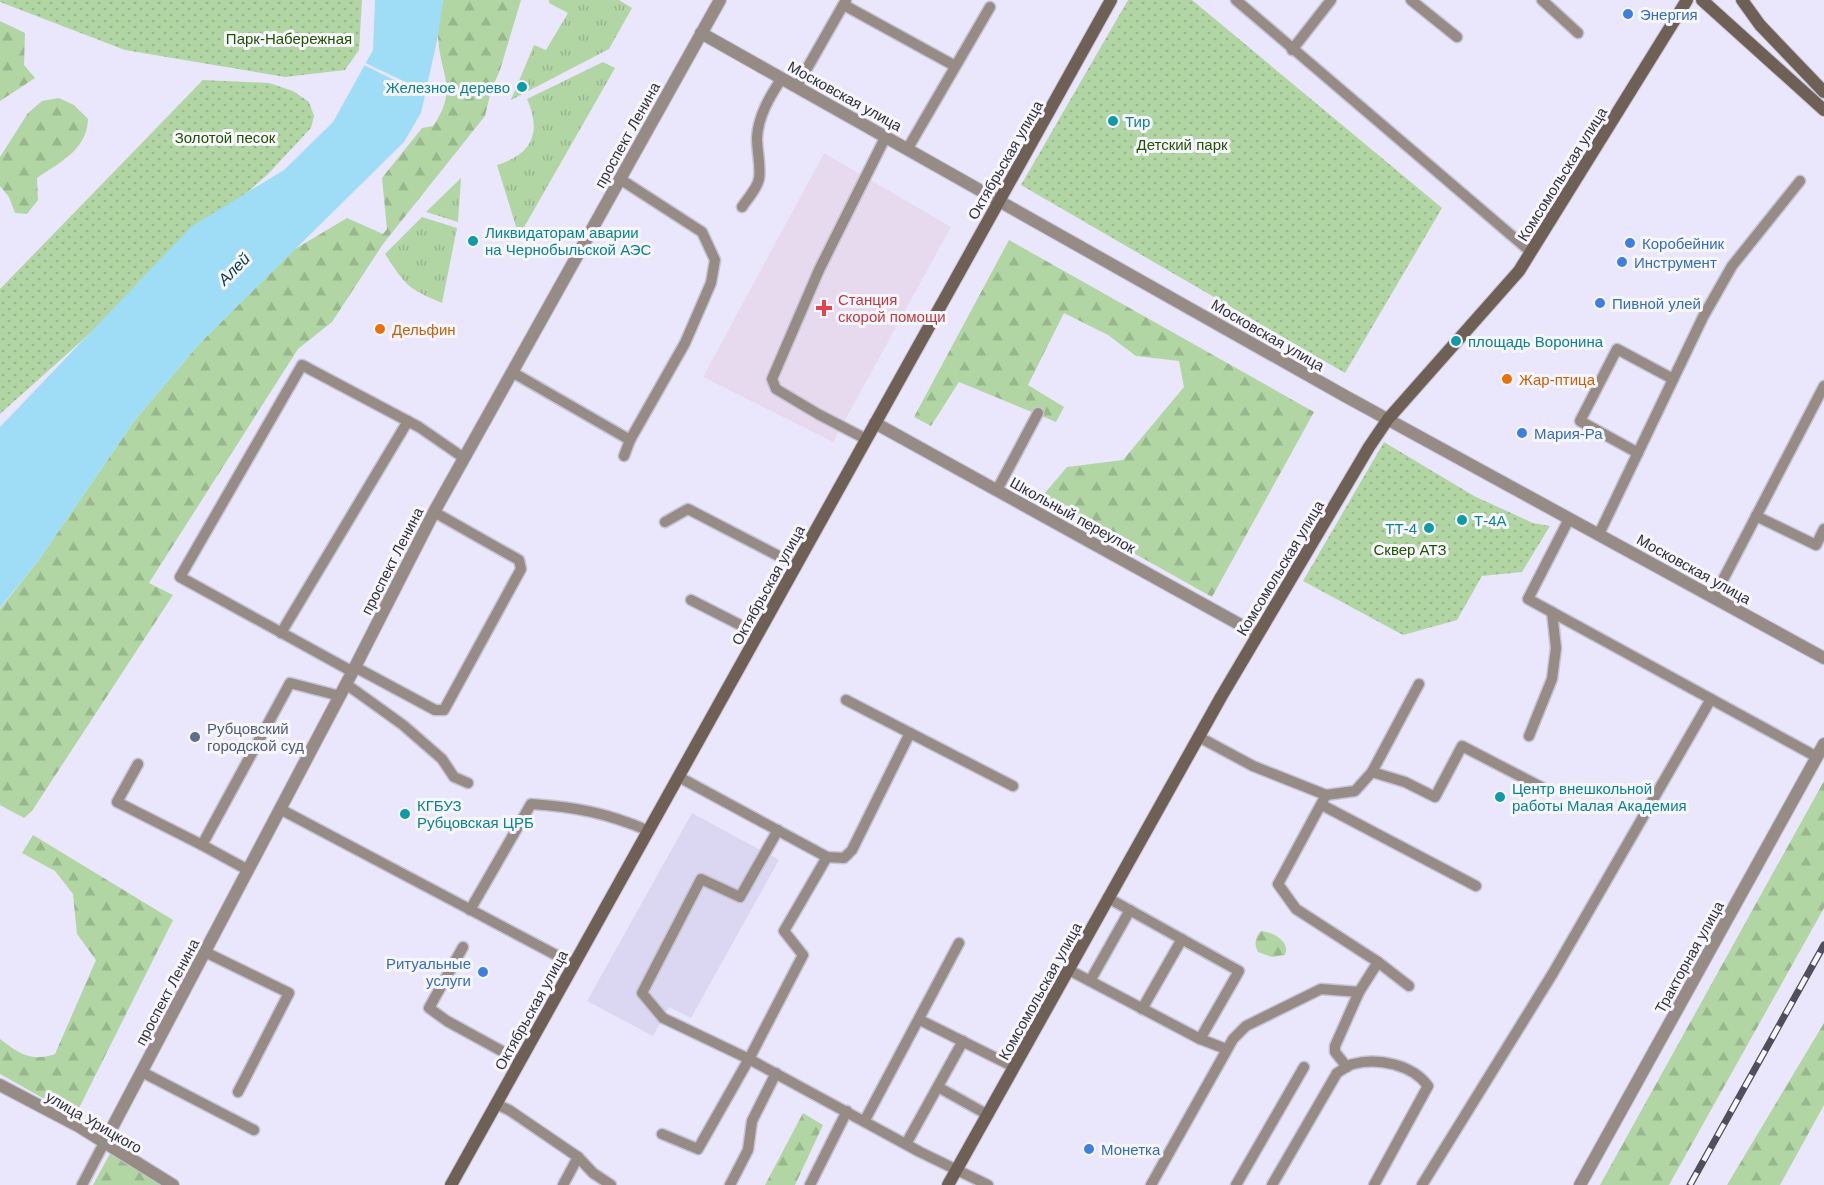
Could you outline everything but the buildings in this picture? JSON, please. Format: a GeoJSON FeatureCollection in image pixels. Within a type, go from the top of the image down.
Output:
{"type":"FeatureCollection","features":[{"type":"Feature","properties":{"kind":"main road","name":"Октябрьская улица"},"geometry":{"type":"LineString","coordinates":[[451,1185],[1111,0]]}},
{"type":"Feature","properties":{"kind":"main road","name":"Комсомольская улица"},"geometry":{"type":"LineString","coordinates":[[948,1185],[1257,634],[1369,447],[1388,419],[1519,271],[1687,0]]}},
{"type":"Feature","properties":{"kind":"main road"},"geometry":{"type":"LineString","coordinates":[[1702,0],[1824,110]]}},
{"type":"Feature","properties":{"kind":"main road"},"geometry":{"type":"LineString","coordinates":[[1742,0],[1760,25],[1824,92]]}},
{"type":"Feature","properties":{"kind":"street","name":"проспект Ленина"},"geometry":{"type":"LineString","coordinates":[[104,1143],[354,669],[434,512],[720,0]]}},
{"type":"Feature","properties":{"kind":"street","name":"Московская улица"},"geometry":{"type":"LineString","coordinates":[[701,33],[1388,419],[1824,658]]}},
{"type":"Feature","properties":{"kind":"street","name":"Школьный переулок"},"geometry":{"type":"LineString","coordinates":[[874,423],[1257,634]]}},
{"type":"Feature","properties":{"kind":"street","name":"Тракторная улица"},"geometry":{"type":"LineString","coordinates":[[1580,1185],[1824,744]]}},
{"type":"Feature","properties":{"kind":"street","name":"улица Урицкого"},"geometry":{"type":"LineString","coordinates":[[0,1085],[78,1126],[173,1185]]}},
{"type":"Feature","properties":{"kind":"lane"},"geometry":{"type":"LineString","coordinates":[[1236,0],[1531,252]]}},
{"type":"Feature","properties":{"kind":"lane"},"geometry":{"type":"LineString","coordinates":[[1292,50],[1331,0]]}},
{"type":"Feature","properties":{"kind":"lane"},"geometry":{"type":"LineString","coordinates":[[1411,0],[1457,38]]}},
{"type":"Feature","properties":{"kind":"lane"},"geometry":{"type":"LineString","coordinates":[[1542,0],[1578,33]]}},
{"type":"Feature","properties":{"kind":"lane"},"geometry":{"type":"LineString","coordinates":[[797,86],[845,2],[955,66]]}},
{"type":"Feature","properties":{"kind":"lane"},"geometry":{"type":"LineString","coordinates":[[908,148],[990,7]]}},
{"type":"Feature","properties":{"kind":"lane"},"geometry":{"type":"LineString","coordinates":[[742,207],[759,182],[760,159],[757,137],[762,113],[782,78]]}},
{"type":"Feature","properties":{"kind":"lane"},"geometry":{"type":"LineString","coordinates":[[866,439],[776,389],[772,379],[819,270],[886,136]]}},
{"type":"Feature","properties":{"kind":"lane"},"geometry":{"type":"LineString","coordinates":[[620,178],[702,232],[715,260],[711,283],[686,343],[630,440],[624,456]]}},
{"type":"Feature","properties":{"kind":"lane"},"geometry":{"type":"LineString","coordinates":[[1599,534],[1703,317],[1732,266],[1800,181]]}},
{"type":"Feature","properties":{"kind":"lane"},"geometry":{"type":"LineString","coordinates":[[1638,453],[1580,421],[1617,349],[1673,379]]}},
{"type":"Feature","properties":{"kind":"lane"},"geometry":{"type":"LineString","coordinates":[[434,512],[519,560],[521,569],[444,710],[435,710],[281,633],[180,577],[302,365],[408,421],[464,458]]}},
{"type":"Feature","properties":{"kind":"lane"},"geometry":{"type":"LineString","coordinates":[[512,372],[630,440]]}},
{"type":"Feature","properties":{"kind":"lane"},"geometry":{"type":"LineString","coordinates":[[1714,597],[1824,386]]}},
{"type":"Feature","properties":{"kind":"lane"},"geometry":{"type":"LineString","coordinates":[[997,490],[1038,413]]}},
{"type":"Feature","properties":{"kind":"lane"},"geometry":{"type":"LineString","coordinates":[[281,633],[408,421]]}},
{"type":"Feature","properties":{"kind":"lane"},"geometry":{"type":"LineString","coordinates":[[665,522],[688,508],[796,565]]}},
{"type":"Feature","properties":{"kind":"lane"},"geometry":{"type":"LineString","coordinates":[[1756,516],[1816,545],[1824,529]]}},
{"type":"Feature","properties":{"kind":"lane"},"geometry":{"type":"LineString","coordinates":[[1569,519],[1528,599],[1817,757]]}},
{"type":"Feature","properties":{"kind":"lane"},"geometry":{"type":"LineString","coordinates":[[691,600],[758,634]]}},
{"type":"Feature","properties":{"kind":"lane"},"geometry":{"type":"LineString","coordinates":[[1529,736],[1552,679],[1556,648],[1552,612]]}},
{"type":"Feature","properties":{"kind":"lane"},"geometry":{"type":"LineString","coordinates":[[202,845],[285,681],[343,690],[403,725],[442,759],[454,777],[468,783]]}},
{"type":"Feature","properties":{"kind":"lane"},"geometry":{"type":"LineString","coordinates":[[1409,986],[1378,962],[1296,909],[1278,884],[1324,800],[1355,791],[1372,772],[1419,684]]}},
{"type":"Feature","properties":{"kind":"lane"},"geometry":{"type":"LineString","coordinates":[[1422,1185],[1553,973],[1711,699]]}},
{"type":"Feature","properties":{"kind":"lane"},"geometry":{"type":"LineString","coordinates":[[846,700],[1013,786]]}},
{"type":"Feature","properties":{"kind":"lane"},"geometry":{"type":"LineString","coordinates":[[679,777],[827,857],[844,858],[852,850],[910,733]]}},
{"type":"Feature","properties":{"kind":"lane"},"geometry":{"type":"LineString","coordinates":[[1199,736],[1252,766],[1324,800],[1476,886]]}},
{"type":"Feature","properties":{"kind":"lane"},"geometry":{"type":"LineString","coordinates":[[1372,772],[1405,782],[1435,797],[1462,747],[1543,788]]}},
{"type":"Feature","properties":{"kind":"lane"},"geometry":{"type":"LineString","coordinates":[[138,764],[117,802],[248,870]]}},
{"type":"Feature","properties":{"kind":"lane"},"geometry":{"type":"LineString","coordinates":[[470,910],[531,804],[572,807],[601,813],[649,831]]}},
{"type":"Feature","properties":{"kind":"lane"},"geometry":{"type":"LineString","coordinates":[[280,809],[573,964]]}},
{"type":"Feature","properties":{"kind":"lane"},"geometry":{"type":"LineString","coordinates":[[778,830],[740,897],[701,879],[642,993],[663,1018],[749,1059],[906,1144],[988,1185]]}},
{"type":"Feature","properties":{"kind":"lane"},"geometry":{"type":"LineString","coordinates":[[662,1134],[698,1149],[749,1059],[803,955],[784,931],[827,857]]}},
{"type":"Feature","properties":{"kind":"lane"},"geometry":{"type":"LineString","coordinates":[[1108,898],[1239,971],[1200,1039]]}},
{"type":"Feature","properties":{"kind":"lane"},"geometry":{"type":"LineString","coordinates":[[1090,981],[1130,910]]}},
{"type":"Feature","properties":{"kind":"lane"},"geometry":{"type":"LineString","coordinates":[[1142,1009],[1182,939]]}},
{"type":"Feature","properties":{"kind":"lane"},"geometry":{"type":"LineString","coordinates":[[865,1120],[959,944]]}},
{"type":"Feature","properties":{"kind":"lane"},"geometry":{"type":"LineString","coordinates":[[463,947],[429,1008],[520,1061]]}},
{"type":"Feature","properties":{"kind":"lane"},"geometry":{"type":"LineString","coordinates":[[205,952],[289,993],[238,1092]]}},
{"type":"Feature","properties":{"kind":"lane"},"geometry":{"type":"LineString","coordinates":[[1347,1067],[1335,1052],[1335,1046],[1359,992],[1378,962]]}},
{"type":"Feature","properties":{"kind":"lane"},"geometry":{"type":"LineString","coordinates":[[1069,970],[1200,1039],[1226,1049]]}},
{"type":"Feature","properties":{"kind":"lane"},"geometry":{"type":"LineString","coordinates":[[1151,1185],[1226,1049],[1246,1026],[1321,989],[1359,992]]}},
{"type":"Feature","properties":{"kind":"lane"},"geometry":{"type":"LineString","coordinates":[[920,1020],[1014,1067]]}},
{"type":"Feature","properties":{"kind":"lane"},"geometry":{"type":"LineString","coordinates":[[906,1144],[963,1041]]}},
{"type":"Feature","properties":{"kind":"lane"},"geometry":{"type":"LineString","coordinates":[[1272,1185],[1337,1073],[1353,1064],[1386,1062],[1408,1069],[1422,1078],[1428,1086],[1374,1185]]}},
{"type":"Feature","properties":{"kind":"lane"},"geometry":{"type":"LineString","coordinates":[[1236,1185],[1304,1066]]}},
{"type":"Feature","properties":{"kind":"lane"},"geometry":{"type":"LineString","coordinates":[[142,1072],[254,1130]]}},
{"type":"Feature","properties":{"kind":"lane"},"geometry":{"type":"LineString","coordinates":[[730,1185],[748,1150],[752,1121],[776,1073]]}},
{"type":"Feature","properties":{"kind":"lane"},"geometry":{"type":"LineString","coordinates":[[938,1087],[988,1115]]}},
{"type":"Feature","properties":{"kind":"lane"},"geometry":{"type":"LineString","coordinates":[[496,1104],[509,1110],[578,1157],[593,1173],[611,1185]]}},
{"type":"Feature","properties":{"kind":"lane"},"geometry":{"type":"LineString","coordinates":[[810,1185],[848,1111]]}},
{"type":"Feature","properties":{"kind":"lane"},"geometry":{"type":"LineString","coordinates":[[82,1185],[104,1143]]}},
{"type":"Feature","properties":{"kind":"lane"},"geometry":{"type":"LineString","coordinates":[[563,1185],[578,1157]]}},
{"type":"Feature","properties":{"kind":"shaded area","name":"Станция скорой помощи"},"geometry":{"type":"Polygon","coordinates":[[[824,153],[951,227],[833,442],[703,377],[824,153]]]}},
{"type":"Feature","properties":{"kind":"shaded area"},"geometry":{"type":"Polygon","coordinates":[[[692,813],[779,860],[691,1018],[669,1007],[653,1036],[587,1001],[692,813]]]}},
{"type":"Feature","properties":{"kind":"green space","name":"Парк-Набережная"},"geometry":{"type":"Polygon","coordinates":[[[0,0],[362,0],[359,50],[345,70],[285,77],[125,50],[0,2],[0,0]]]}},
{"type":"Feature","properties":{"kind":"green space"},"geometry":{"type":"Polygon","coordinates":[[[443,0],[521,0],[485,116],[383,244],[332,322],[298,349],[149,583],[173,595],[32,811],[24,818],[0,805],[0,609],[38,561],[135,420],[199,344],[295,249],[347,218],[383,234],[387,229],[382,178],[422,128],[433,126],[445,102],[447,91],[438,37],[443,0]]]}},
{"type":"Feature","properties":{"kind":"green space"},"geometry":{"type":"Polygon","coordinates":[[[549,0],[619,0],[632,8],[609,49],[511,100],[534,45],[546,50],[568,13],[549,3],[549,0]]]}},
{"type":"Feature","properties":{"kind":"green space","name":"Детский парк"},"geometry":{"type":"Polygon","coordinates":[[[1128,0],[1192,0],[1442,208],[1345,373],[1021,185],[1128,0]]]}},
{"type":"Feature","properties":{"kind":"green space"},"geometry":{"type":"Polygon","coordinates":[[[0,21],[25,33],[24,65],[35,78],[0,101],[0,21]]]}},
{"type":"Feature","properties":{"kind":"green space"},"geometry":{"type":"Polygon","coordinates":[[[603,62],[615,68],[519,236],[497,165],[519,155],[531,141],[534,123],[527,99],[603,62]]]}},
{"type":"Feature","properties":{"kind":"green space","name":"Золотой песок"},"geometry":{"type":"Polygon","coordinates":[[[203,80],[269,83],[293,91],[309,102],[314,116],[311,128],[269,173],[0,414],[0,289],[203,80]]]}},
{"type":"Feature","properties":{"kind":"green space"},"geometry":{"type":"Polygon","coordinates":[[[59,98],[74,105],[88,119],[83,139],[71,154],[37,178],[38,200],[27,214],[15,213],[9,197],[0,186],[0,157],[28,113],[42,101],[59,98]]]}},
{"type":"Feature","properties":{"kind":"green space"},"geometry":{"type":"Polygon","coordinates":[[[461,178],[458,222],[426,212],[461,178]]]}},
{"type":"Feature","properties":{"kind":"green space"},"geometry":{"type":"Polygon","coordinates":[[[422,217],[457,228],[442,303],[421,294],[408,285],[385,254],[422,217]]]}},
{"type":"Feature","properties":{"kind":"green space"},"geometry":{"type":"Polygon","coordinates":[[[1009,240],[1314,412],[1212,597],[1039,500],[1067,467],[1123,460],[1184,387],[1179,361],[1136,356],[1108,335],[1064,313],[1028,385],[1064,407],[1056,422],[959,382],[931,426],[914,417],[1009,240]]]}},
{"type":"Feature","properties":{"kind":"green space","name":"Сквер АТЗ"},"geometry":{"type":"Polygon","coordinates":[[[1384,442],[1474,496],[1533,523],[1550,526],[1522,572],[1482,576],[1457,620],[1403,635],[1303,581],[1384,442]]]}},
{"type":"Feature","properties":{"kind":"green space"},"geometry":{"type":"Polygon","coordinates":[[[1824,781],[1824,908],[1669,1185],[1600,1185],[1824,781]]]}},
{"type":"Feature","properties":{"kind":"green space"},"geometry":{"type":"Polygon","coordinates":[[[33,835],[173,920],[75,1116],[0,1074],[0,1039],[14,1049],[32,1057],[55,1054],[96,960],[77,934],[73,894],[55,871],[22,853],[33,835]]]}},
{"type":"Feature","properties":{"kind":"green space"},"geometry":{"type":"Polygon","coordinates":[[[1261,931],[1280,938],[1285,946],[1285,955],[1272,957],[1258,952],[1256,941],[1261,931]]]}},
{"type":"Feature","properties":{"kind":"green space"},"geometry":{"type":"Polygon","coordinates":[[[1824,1023],[1824,1105],[1780,1185],[1727,1185],[1824,1023]]]}},
{"type":"Feature","properties":{"kind":"green space"},"geometry":{"type":"Polygon","coordinates":[[[803,1113],[823,1125],[795,1185],[765,1185],[803,1113]]]}},
{"type":"Feature","properties":{"kind":"green space"},"geometry":{"type":"Polygon","coordinates":[[[113,1148],[179,1185],[93,1185],[113,1148]]]}},
{"type":"Feature","properties":{"kind":"water","name":"Алей"},"geometry":{"type":"Polygon","coordinates":[[[375,0],[443,0],[438,36],[421,113],[404,142],[199,344],[135,420],[38,561],[0,608],[0,427],[192,226],[284,170],[333,122],[373,50],[375,0]]]}},
{"type":"Feature","properties":{"kind":"pier"},"geometry":{"type":"Polygon","coordinates":[[[363,62],[429,93],[428,97],[362,64],[363,62]]]}},
{"type":"Feature","properties":{"kind":"railway"},"geometry":{"type":"LineString","coordinates":[[1690,1185],[1824,945]]}},
{"type":"Feature","properties":{"kind":"place","name":"Энергия"},"geometry":{"type":"Point","coordinates":[1628,14]}},
{"type":"Feature","properties":{"kind":"place","name":"Железное дерево"},"geometry":{"type":"Point","coordinates":[522,87]}},
{"type":"Feature","properties":{"kind":"place","name":"Тир"},"geometry":{"type":"Point","coordinates":[1113,121]}},
{"type":"Feature","properties":{"kind":"place","name":"Ликвидаторам аварии на Чернобыльской АЭС"},"geometry":{"type":"Point","coordinates":[473,241]}},
{"type":"Feature","properties":{"kind":"place","name":"Коробейник"},"geometry":{"type":"Point","coordinates":[1630,243]}},
{"type":"Feature","properties":{"kind":"place","name":"Инструмент"},"geometry":{"type":"Point","coordinates":[1622,262]}},
{"type":"Feature","properties":{"kind":"place","name":"Пивной улей"},"geometry":{"type":"Point","coordinates":[1600,303]}},
{"type":"Feature","properties":{"kind":"place","name":"Станция скорой помощи"},"geometry":{"type":"Point","coordinates":[824,308]}},
{"type":"Feature","properties":{"kind":"place","name":"Дельфин"},"geometry":{"type":"Point","coordinates":[380,329]}},
{"type":"Feature","properties":{"kind":"place","name":"площадь Воронина"},"geometry":{"type":"Point","coordinates":[1456,341]}},
{"type":"Feature","properties":{"kind":"place","name":"Жар-птица"},"geometry":{"type":"Point","coordinates":[1507,379]}},
{"type":"Feature","properties":{"kind":"place","name":"Мария-Ра"},"geometry":{"type":"Point","coordinates":[1522,433]}},
{"type":"Feature","properties":{"kind":"place","name":"Т-4А"},"geometry":{"type":"Point","coordinates":[1462,520]}},
{"type":"Feature","properties":{"kind":"place","name":"ТТ-4"},"geometry":{"type":"Point","coordinates":[1429,528]}},
{"type":"Feature","properties":{"kind":"place","name":"Рубцовский городской суд"},"geometry":{"type":"Point","coordinates":[195,737]}},
{"type":"Feature","properties":{"kind":"place","name":"Центр внешкольной работы Малая Академия"},"geometry":{"type":"Point","coordinates":[1500,797]}},
{"type":"Feature","properties":{"kind":"place","name":"КГБУЗ Рубцовская ЦРБ"},"geometry":{"type":"Point","coordinates":[405,814]}},
{"type":"Feature","properties":{"kind":"place","name":"Ритуальные услуги"},"geometry":{"type":"Point","coordinates":[483,972]}},
{"type":"Feature","properties":{"kind":"place","name":"Монетка"},"geometry":{"type":"Point","coordinates":[1089,1149]}}]}
